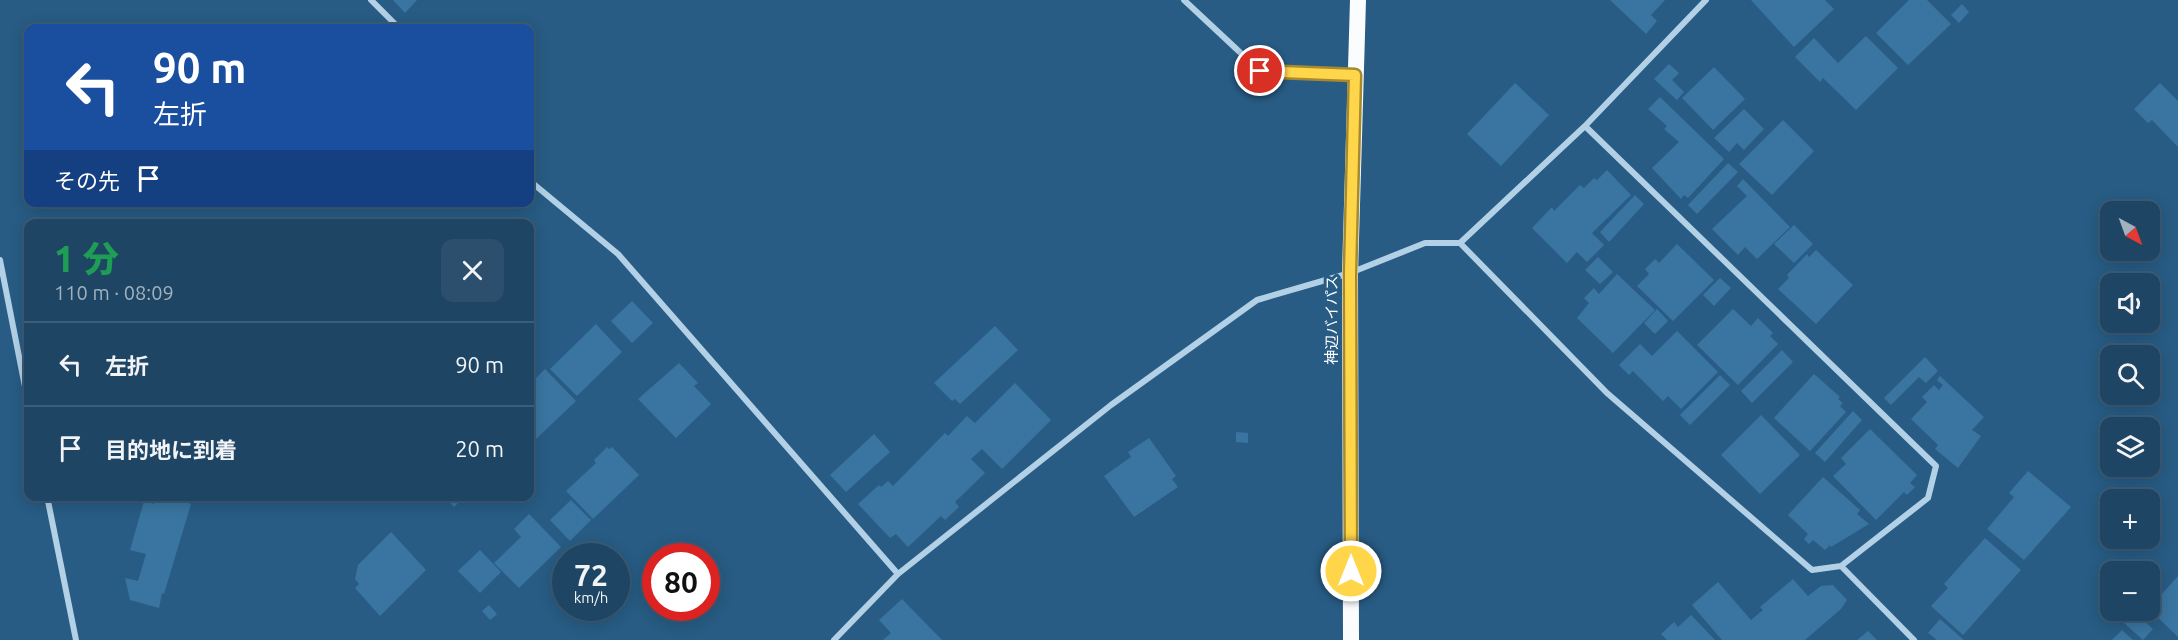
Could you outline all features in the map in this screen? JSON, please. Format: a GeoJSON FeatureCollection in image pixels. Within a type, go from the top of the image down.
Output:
{"type":"FeatureCollection","features":[{"type":"Feature","properties":{"kind":"highway","name":"神辺バイパス"},"geometry":{"type":"LineString","coordinates":[[1351,640],[1350,273],[1358,0]]}},
{"type":"Feature","properties":{"kind":"street"},"geometry":{"type":"LineString","coordinates":[[371,0],[395,24]]}},
{"type":"Feature","properties":{"kind":"street"},"geometry":{"type":"LineString","coordinates":[[1184,0],[1260,71],[1355,75]]}},
{"type":"Feature","properties":{"kind":"street"},"geometry":{"type":"LineString","coordinates":[[834,640],[898,574],[1111,405],[1257,300],[1350,273],[1425,243],[1460,243],[1585,126],[1706,0]]}},
{"type":"Feature","properties":{"kind":"street"},"geometry":{"type":"LineString","coordinates":[[1460,243],[1606,393],[1812,570],[1841,566],[1928,498],[1936,466],[1585,126]]}},
{"type":"Feature","properties":{"kind":"street"},"geometry":{"type":"LineString","coordinates":[[534,184],[618,254],[898,574]]}},
{"type":"Feature","properties":{"kind":"street"},"geometry":{"type":"LineString","coordinates":[[0,260],[24,382]]}},
{"type":"Feature","properties":{"kind":"street"},"geometry":{"type":"LineString","coordinates":[[48,501],[76,640]]}},
{"type":"Feature","properties":{"kind":"street"},"geometry":{"type":"LineString","coordinates":[[1841,566],[1914,640]]}},
{"type":"Feature","properties":{"kind":"building"},"geometry":{"type":"Polygon","coordinates":[[[393,0],[417,0],[405,13],[393,0]]]}},
{"type":"Feature","properties":{"kind":"building"},"geometry":{"type":"Polygon","coordinates":[[[1610,0],[1665,0],[1651,15],[1657,21],[1646,34],[1610,0]]]}},
{"type":"Feature","properties":{"kind":"building"},"geometry":{"type":"Polygon","coordinates":[[[1751,0],[1825,0],[1834,9],[1794,47],[1751,0]]]}},
{"type":"Feature","properties":{"kind":"building"},"geometry":{"type":"Polygon","coordinates":[[[1909,0],[1927,0],[1951,24],[1908,65],[1876,33],[1909,0]]]}},
{"type":"Feature","properties":{"kind":"building"},"geometry":{"type":"Polygon","coordinates":[[[1962,4],[1969,12],[1959,23],[1951,15],[1962,4]]]}},
{"type":"Feature","properties":{"kind":"building"},"geometry":{"type":"Polygon","coordinates":[[[1866,36],[1898,68],[1856,110],[1823,78],[1820,82],[1795,57],[1814,38],[1838,63],[1866,36]]]}},
{"type":"Feature","properties":{"kind":"building"},"geometry":{"type":"Polygon","coordinates":[[[1669,64],[1679,73],[1672,80],[1684,92],[1677,100],[1654,79],[1669,64]]]}},
{"type":"Feature","properties":{"kind":"building"},"geometry":{"type":"Polygon","coordinates":[[[1714,67],[1745,99],[1713,130],[1682,98],[1714,67]]]}},
{"type":"Feature","properties":{"kind":"building"},"geometry":{"type":"Polygon","coordinates":[[[1515,83],[1549,115],[1501,166],[1467,134],[1515,83]]]}},
{"type":"Feature","properties":{"kind":"building"},"geometry":{"type":"Polygon","coordinates":[[[2160,83],[2178,101],[2178,147],[2152,120],[2148,123],[2134,109],[2160,83]]]}},
{"type":"Feature","properties":{"kind":"building"},"geometry":{"type":"Polygon","coordinates":[[[1660,97],[1724,159],[1688,198],[1684,195],[1681,199],[1652,168],[1679,142],[1664,129],[1667,126],[1648,109],[1660,97]]]}},
{"type":"Feature","properties":{"kind":"building"},"geometry":{"type":"Polygon","coordinates":[[[1744,109],[1764,129],[1744,150],[1737,143],[1729,152],[1714,138],[1744,109]]]}},
{"type":"Feature","properties":{"kind":"building"},"geometry":{"type":"Polygon","coordinates":[[[1783,120],[1814,151],[1772,195],[1739,164],[1783,120]]]}},
{"type":"Feature","properties":{"kind":"building"},"geometry":{"type":"Polygon","coordinates":[[[1728,163],[1738,172],[1697,214],[1688,205],[1728,163]]]}},
{"type":"Feature","properties":{"kind":"building"},"geometry":{"type":"Polygon","coordinates":[[[1607,170],[1631,195],[1592,233],[1604,245],[1587,262],[1577,252],[1567,263],[1532,228],[1552,207],[1554,211],[1580,185],[1584,188],[1607,170]]]}},
{"type":"Feature","properties":{"kind":"building"},"geometry":{"type":"Polygon","coordinates":[[[1743,179],[1790,227],[1757,259],[1745,247],[1738,255],[1712,229],[1747,196],[1737,186],[1743,179]]]}},
{"type":"Feature","properties":{"kind":"building"},"geometry":{"type":"Polygon","coordinates":[[[1635,195],[1644,204],[1609,242],[1600,232],[1635,195]]]}},
{"type":"Feature","properties":{"kind":"building"},"geometry":{"type":"Polygon","coordinates":[[[1794,225],[1813,244],[1794,263],[1774,244],[1794,225]]]}},
{"type":"Feature","properties":{"kind":"building"},"geometry":{"type":"Polygon","coordinates":[[[1677,244],[1714,280],[1673,321],[1637,286],[1649,274],[1645,269],[1655,259],[1659,263],[1677,244]]]}},
{"type":"Feature","properties":{"kind":"building"},"geometry":{"type":"Polygon","coordinates":[[[1816,250],[1853,285],[1816,324],[1778,289],[1789,278],[1787,275],[1807,254],[1809,257],[1816,250]]]}},
{"type":"Feature","properties":{"kind":"building"},"geometry":{"type":"Polygon","coordinates":[[[1598,257],[1613,272],[1600,284],[1585,270],[1598,257]]]}},
{"type":"Feature","properties":{"kind":"building"},"geometry":{"type":"Polygon","coordinates":[[[1617,274],[1655,310],[1613,353],[1577,318],[1589,303],[1584,298],[1594,288],[1599,294],[1617,274]]]}},
{"type":"Feature","properties":{"kind":"building"},"geometry":{"type":"Polygon","coordinates":[[[1720,278],[1731,288],[1714,306],[1703,295],[1720,278]]]}},
{"type":"Feature","properties":{"kind":"building"},"geometry":{"type":"Polygon","coordinates":[[[632,301],[653,323],[632,343],[611,321],[632,301]]]}},
{"type":"Feature","properties":{"kind":"building"},"geometry":{"type":"Polygon","coordinates":[[[1657,309],[1668,321],[1655,334],[1644,323],[1657,309]]]}},
{"type":"Feature","properties":{"kind":"building"},"geometry":{"type":"Polygon","coordinates":[[[1733,309],[1751,326],[1758,318],[1773,333],[1770,336],[1778,344],[1738,385],[1697,345],[1733,309]]]}},
{"type":"Feature","properties":{"kind":"building"},"geometry":{"type":"Polygon","coordinates":[[[596,324],[622,352],[577,396],[550,369],[596,324]]]}},
{"type":"Feature","properties":{"kind":"building"},"geometry":{"type":"Polygon","coordinates":[[[995,326],[1018,350],[960,404],[955,399],[952,401],[934,383],[995,326]]]}},
{"type":"Feature","properties":{"kind":"building"},"geometry":{"type":"Polygon","coordinates":[[[1677,331],[1718,372],[1681,409],[1668,396],[1663,401],[1633,371],[1629,375],[1619,365],[1640,344],[1652,356],[1677,331]]]}},
{"type":"Feature","properties":{"kind":"building"},"geometry":{"type":"Polygon","coordinates":[[[1782,350],[1793,362],[1752,403],[1741,391],[1782,350]]]}},
{"type":"Feature","properties":{"kind":"building"},"geometry":{"type":"Polygon","coordinates":[[[1925,357],[1938,371],[1926,383],[1919,377],[1891,405],[1884,398],[1925,357]]]}},
{"type":"Feature","properties":{"kind":"building"},"geometry":{"type":"Polygon","coordinates":[[[679,363],[698,383],[694,386],[711,404],[676,438],[638,399],[679,363]]]}},
{"type":"Feature","properties":{"kind":"building"},"geometry":{"type":"Polygon","coordinates":[[[545,369],[576,401],[536,439],[534,437],[534,380],[545,369]]]}},
{"type":"Feature","properties":{"kind":"building"},"geometry":{"type":"Polygon","coordinates":[[[1814,374],[1840,397],[1838,399],[1843,403],[1840,406],[1846,412],[1810,451],[1774,418],[1814,374]]]}},
{"type":"Feature","properties":{"kind":"building"},"geometry":{"type":"Polygon","coordinates":[[[1720,375],[1730,385],[1690,425],[1680,415],[1720,375]]]}},
{"type":"Feature","properties":{"kind":"building"},"geometry":{"type":"Polygon","coordinates":[[[1940,376],[1984,417],[1972,430],[1981,436],[1958,468],[1935,449],[1938,445],[1911,419],[1927,402],[1922,397],[1934,385],[1939,390],[1943,385],[1937,380],[1940,376]]]}},
{"type":"Feature","properties":{"kind":"building"},"geometry":{"type":"Polygon","coordinates":[[[1015,383],[1051,420],[1002,469],[982,449],[971,459],[985,473],[955,502],[959,507],[945,520],[941,516],[908,547],[896,534],[890,538],[858,504],[879,485],[881,487],[888,481],[893,486],[945,433],[948,436],[967,416],[975,423],[1015,383]]]}},
{"type":"Feature","properties":{"kind":"building"},"geometry":{"type":"Polygon","coordinates":[[[1853,411],[1862,420],[1825,462],[1815,453],[1853,411]]]}},
{"type":"Feature","properties":{"kind":"building"},"geometry":{"type":"Polygon","coordinates":[[[1761,415],[1800,455],[1760,494],[1721,455],[1761,415]]]}},
{"type":"Feature","properties":{"kind":"building"},"geometry":{"type":"Polygon","coordinates":[[[1870,429],[1917,475],[1910,483],[1915,487],[1907,495],[1904,492],[1876,520],[1833,476],[1846,464],[1841,458],[1870,429]]]}},
{"type":"Feature","properties":{"kind":"building"},"geometry":{"type":"Polygon","coordinates":[[[1236,432],[1248,433],[1248,443],[1236,442],[1236,432]]]}},
{"type":"Feature","properties":{"kind":"building"},"geometry":{"type":"Polygon","coordinates":[[[874,434],[890,452],[846,492],[830,475],[874,434]]]}},
{"type":"Feature","properties":{"kind":"building"},"geometry":{"type":"Polygon","coordinates":[[[1149,438],[1176,476],[1172,479],[1178,487],[1134,517],[1104,476],[1131,457],[1128,452],[1149,438]]]}},
{"type":"Feature","properties":{"kind":"building"},"geometry":{"type":"Polygon","coordinates":[[[607,447],[609,449],[612,447],[639,475],[593,519],[566,491],[596,463],[594,460],[607,447]]]}},
{"type":"Feature","properties":{"kind":"building"},"geometry":{"type":"Polygon","coordinates":[[[2028,471],[2071,507],[2024,560],[1987,529],[2014,497],[2009,493],[2028,471]]]}},
{"type":"Feature","properties":{"kind":"building"},"geometry":{"type":"Polygon","coordinates":[[[1823,477],[1860,510],[1857,514],[1869,524],[1825,550],[1813,540],[1809,544],[1804,539],[1808,534],[1788,515],[1823,477]]]}},
{"type":"Feature","properties":{"kind":"building"},"geometry":{"type":"Polygon","coordinates":[[[571,500],[591,520],[570,541],[550,520],[571,500]]]}},
{"type":"Feature","properties":{"kind":"building"},"geometry":{"type":"Polygon","coordinates":[[[144,501],[154,504],[155,501],[182,501],[191,504],[159,608],[130,600],[125,578],[138,581],[146,554],[130,550],[144,501]]]}},
{"type":"Feature","properties":{"kind":"building"},"geometry":{"type":"Polygon","coordinates":[[[449,501],[460,501],[454,507],[449,501]]]}},
{"type":"Feature","properties":{"kind":"building"},"geometry":{"type":"Polygon","coordinates":[[[529,514],[557,543],[552,543],[552,556],[519,588],[494,563],[521,537],[514,529],[529,514]]]}},
{"type":"Feature","properties":{"kind":"building"},"geometry":{"type":"Polygon","coordinates":[[[391,532],[426,570],[380,616],[355,588],[359,584],[355,579],[358,565],[391,532]]]}},
{"type":"Feature","properties":{"kind":"building"},"geometry":{"type":"Polygon","coordinates":[[[1985,538],[2021,570],[1963,635],[1931,606],[1948,588],[1944,584],[1985,538]]]}},
{"type":"Feature","properties":{"kind":"building"},"geometry":{"type":"Polygon","coordinates":[[[480,550],[501,572],[480,593],[458,571],[480,550]]]}},
{"type":"Feature","properties":{"kind":"building"},"geometry":{"type":"Polygon","coordinates":[[[2178,576],[2178,637],[2160,620],[2160,596],[2178,576]]]}},
{"type":"Feature","properties":{"kind":"building"},"geometry":{"type":"Polygon","coordinates":[[[1793,579],[1808,596],[1821,586],[1833,585],[1847,600],[1841,609],[1805,640],[1722,640],[1692,605],[1718,582],[1751,620],[1763,610],[1760,607],[1793,579]]]}},
{"type":"Feature","properties":{"kind":"building"},"geometry":{"type":"Polygon","coordinates":[[[902,599],[942,640],[883,640],[891,633],[879,620],[902,599]]]}},
{"type":"Feature","properties":{"kind":"building"},"geometry":{"type":"Polygon","coordinates":[[[489,605],[497,614],[490,620],[482,611],[489,605]]]}},
{"type":"Feature","properties":{"kind":"building"},"geometry":{"type":"Polygon","coordinates":[[[1691,615],[1715,640],[1667,640],[1661,634],[1674,622],[1678,627],[1691,615]]]}},
{"type":"Feature","properties":{"kind":"building"},"geometry":{"type":"Polygon","coordinates":[[[1940,619],[1964,640],[1937,640],[1928,633],[1940,619]]]}},
{"type":"Feature","properties":{"kind":"building"},"geometry":{"type":"Polygon","coordinates":[[[2126,621],[2144,621],[2153,629],[2143,640],[2124,623],[2126,621]]]}},
{"type":"Feature","properties":{"kind":"building"},"geometry":{"type":"Polygon","coordinates":[[[2122,630],[2133,640],[2112,640],[2122,630]]]}},
{"type":"Feature","properties":{"kind":"building"},"geometry":{"type":"Polygon","coordinates":[[[1868,631],[1877,640],[1857,640],[1868,631]]]}},
{"type":"Feature","properties":{"kind":"route"},"geometry":{"type":"LineString","coordinates":[[1260,71],[1355,75],[1350,273],[1351,571]]}}]}
